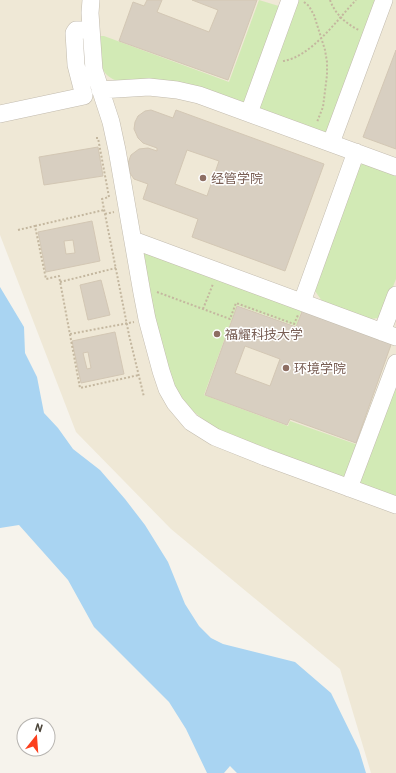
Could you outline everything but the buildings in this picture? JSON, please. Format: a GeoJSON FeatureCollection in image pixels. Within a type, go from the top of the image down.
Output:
{"type":"FeatureCollection","features":[{"type":"Feature","properties":{"kind":"street"},"geometry":{"type":"LineString","coordinates":[[91,0],[91,30],[94,70],[111,122],[142,293],[158,361],[167,389],[175,403],[191,422],[205,432],[226,442],[396,505]]}},
{"type":"Feature","properties":{"kind":"street"},"geometry":{"type":"LineString","coordinates":[[249,113],[290,0]]}},
{"type":"Feature","properties":{"kind":"street"},"geometry":{"type":"LineString","coordinates":[[331,143],[384,0]]}},
{"type":"Feature","properties":{"kind":"street"},"geometry":{"type":"LineString","coordinates":[[0,114],[84,96],[76,65],[74,33],[76,30],[91,30]]}},
{"type":"Feature","properties":{"kind":"street"},"geometry":{"type":"LineString","coordinates":[[100,90],[149,87],[177,90],[199,95],[396,167]]}},
{"type":"Feature","properties":{"kind":"street"},"geometry":{"type":"LineString","coordinates":[[302,302],[356,152]]}},
{"type":"Feature","properties":{"kind":"street"},"geometry":{"type":"LineString","coordinates":[[132,240],[389,334],[396,295]]}},
{"type":"Feature","properties":{"kind":"street"},"geometry":{"type":"LineString","coordinates":[[349,488],[396,363]]}},
{"type":"Feature","properties":{"kind":"path"},"geometry":{"type":"LineString","coordinates":[[301,0],[309,6],[314,15],[325,50],[327,75],[323,107],[311,136]]}},
{"type":"Feature","properties":{"kind":"path"},"geometry":{"type":"LineString","coordinates":[[330,0],[340,16],[352,27],[371,35]]}},
{"type":"Feature","properties":{"kind":"path"},"geometry":{"type":"LineString","coordinates":[[268,62],[271,63],[290,60],[300,56],[321,38],[356,0]]}},
{"type":"Feature","properties":{"kind":"path"},"geometry":{"type":"LineString","coordinates":[[96,138],[98,138],[109,197],[102,199],[104,210],[144,397]]}},
{"type":"Feature","properties":{"kind":"path"},"geometry":{"type":"LineString","coordinates":[[18,230],[104,210]]}},
{"type":"Feature","properties":{"kind":"path"},"geometry":{"type":"LineString","coordinates":[[35,226],[46,279],[59,276],[80,388],[139,375]]}},
{"type":"Feature","properties":{"kind":"path"},"geometry":{"type":"LineString","coordinates":[[60,282],[116,268]]}},
{"type":"Feature","properties":{"kind":"path"},"geometry":{"type":"LineString","coordinates":[[203,309],[217,271]]}},
{"type":"Feature","properties":{"kind":"path"},"geometry":{"type":"LineString","coordinates":[[142,293],[156,292],[230,319],[236,302],[294,324],[302,302]]}},
{"type":"Feature","properties":{"kind":"path"},"geometry":{"type":"LineString","coordinates":[[70,334],[127,323]]}},
{"type":"Feature","properties":{"kind":"shaded area","name":"福耀科技大学"},"geometry":{"type":"Polygon","coordinates":[[[0,0],[396,0],[396,773],[371,773],[340,669],[171,529],[76,432],[0,235],[0,0]]]}},
{"type":"Feature","properties":{"kind":"green space"},"geometry":{"type":"Polygon","coordinates":[[[259,0],[282,7],[246,103],[120,82],[112,79],[103,70],[98,36],[104,36],[229,82],[259,0]]]}},
{"type":"Feature","properties":{"kind":"green space"},"geometry":{"type":"Polygon","coordinates":[[[293,0],[378,0],[330,134],[259,110],[293,0]]]}},
{"type":"Feature","properties":{"kind":"green space"},"geometry":{"type":"Polygon","coordinates":[[[362,164],[396,175],[396,279],[382,314],[378,318],[371,319],[322,301],[315,291],[358,167],[362,164]]]}},
{"type":"Feature","properties":{"kind":"green space"},"geometry":{"type":"Polygon","coordinates":[[[141,252],[303,306],[296,326],[237,305],[204,395],[288,426],[290,421],[361,446],[345,479],[212,427],[186,405],[173,384],[151,303],[141,252]]]}},
{"type":"Feature","properties":{"kind":"green space"},"geometry":{"type":"Polygon","coordinates":[[[396,371],[396,498],[358,484],[396,371]]]}},
{"type":"Feature","properties":{"kind":"water"},"geometry":{"type":"Polygon","coordinates":[[[0,287],[24,327],[25,353],[37,377],[44,413],[58,428],[73,449],[100,470],[145,525],[168,562],[185,604],[199,626],[211,638],[223,644],[295,662],[331,693],[359,750],[366,773],[237,773],[230,766],[224,773],[207,773],[186,729],[169,702],[94,627],[68,580],[19,525],[0,528],[0,287]]]}},
{"type":"Feature","properties":{"kind":"place","name":"经管学院"},"geometry":{"type":"Point","coordinates":[203,178]}},
{"type":"Feature","properties":{"kind":"place","name":"福耀科技大学"},"geometry":{"type":"Point","coordinates":[217,334]}},
{"type":"Feature","properties":{"kind":"place","name":"环境学院"},"geometry":{"type":"Point","coordinates":[286,368]}}]}
